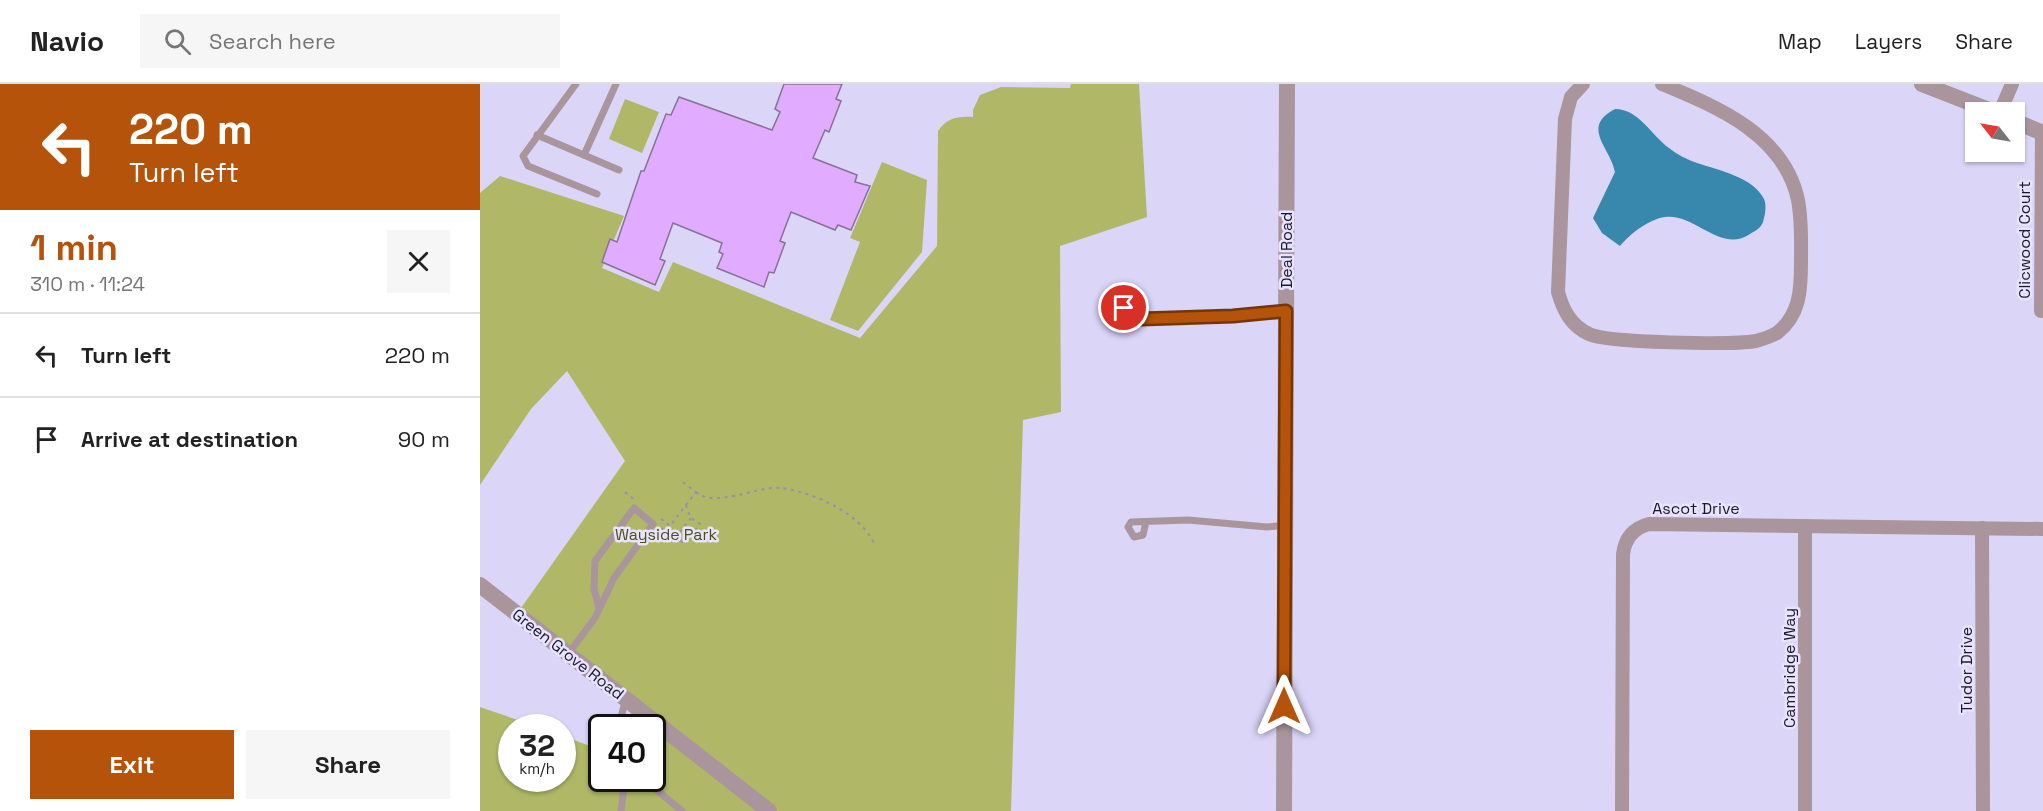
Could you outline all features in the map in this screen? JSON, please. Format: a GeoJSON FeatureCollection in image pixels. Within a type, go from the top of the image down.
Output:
{"type":"FeatureCollection","features":[{"type":"Feature","properties":{"kind":"street","name":"Deal Road"},"geometry":{"type":"LineString","coordinates":[[1284,811],[1287,84]]}},
{"type":"Feature","properties":{"kind":"street"},"geometry":{"type":"LineString","coordinates":[[1582,84],[1571,97],[1565,120],[1558,292],[1563,310],[1570,320],[1586,333],[1608,340],[1743,342],[1769,337],[1786,324],[1798,303],[1801,224],[1797,197],[1787,174],[1760,136],[1722,109],[1662,84]]}},
{"type":"Feature","properties":{"kind":"street"},"geometry":{"type":"LineString","coordinates":[[1922,84],[1968,102]]}},
{"type":"Feature","properties":{"kind":"street"},"geometry":{"type":"LineString","coordinates":[[2004,102],[2012,84]]}},
{"type":"Feature","properties":{"kind":"street"},"geometry":{"type":"LineString","coordinates":[[2025,126],[2042,133]]}},
{"type":"Feature","properties":{"kind":"street","name":"Clicwood Court"},"geometry":{"type":"LineString","coordinates":[[2041,311],[2042,133]]}},
{"type":"Feature","properties":{"kind":"street","name":"Ascot Drive"},"geometry":{"type":"LineString","coordinates":[[1623,811],[1623,554],[1628,537],[1641,526],[1649,524],[2043,529]]}},
{"type":"Feature","properties":{"kind":"street","name":"Cambridge Way"},"geometry":{"type":"LineString","coordinates":[[1805,526],[1805,811]]}},
{"type":"Feature","properties":{"kind":"street","name":"Tudor Drive"},"geometry":{"type":"LineString","coordinates":[[1982,528],[1983,811]]}},
{"type":"Feature","properties":{"kind":"street","name":"Green Grove Road"},"geometry":{"type":"LineString","coordinates":[[480,585],[769,811]]}},
{"type":"Feature","properties":{"kind":"lane"},"geometry":{"type":"LineString","coordinates":[[576,84],[523,156],[528,166],[597,194]]}},
{"type":"Feature","properties":{"kind":"lane"},"geometry":{"type":"LineString","coordinates":[[584,155],[616,84]]}},
{"type":"Feature","properties":{"kind":"lane"},"geometry":{"type":"LineString","coordinates":[[537,135],[619,170]]}},
{"type":"Feature","properties":{"kind":"lane"},"geometry":{"type":"LineString","coordinates":[[1124,308],[1141,319],[1233,316],[1286,311]]}},
{"type":"Feature","properties":{"kind":"lane"},"geometry":{"type":"LineString","coordinates":[[568,654],[599,608],[614,578],[653,524],[634,508],[595,561],[594,589],[599,608]]}},
{"type":"Feature","properties":{"kind":"lane"},"geometry":{"type":"LineString","coordinates":[[1146,522],[1188,520],[1267,527],[1285,525]]}},
{"type":"Feature","properties":{"kind":"lane"},"geometry":{"type":"LineString","coordinates":[[622,714],[626,699]]}},
{"type":"Feature","properties":{"kind":"lane"},"geometry":{"type":"LineString","coordinates":[[621,811],[623,792]]}},
{"type":"Feature","properties":{"kind":"lane"},"geometry":{"type":"LineString","coordinates":[[659,792],[682,811]]}},
{"type":"Feature","properties":{"kind":"path"},"geometry":{"type":"LineString","coordinates":[[680,480],[702,496],[742,495],[779,487],[826,502],[856,519],[869,532],[875,546]]}},
{"type":"Feature","properties":{"kind":"path"},"geometry":{"type":"LineString","coordinates":[[625,492],[643,506]]}},
{"type":"Feature","properties":{"kind":"path"},"geometry":{"type":"LineString","coordinates":[[652,513],[670,526],[696,492]]}},
{"type":"Feature","properties":{"kind":"path"},"geometry":{"type":"LineString","coordinates":[[667,533],[685,544],[700,524],[691,518],[686,505]]}},
{"type":"Feature","properties":{"kind":"path"},"geometry":{"type":"LineString","coordinates":[[676,537],[691,518]]}},
{"type":"Feature","properties":{"kind":"green space","name":"Wayside Park"},"geometry":{"type":"Polygon","coordinates":[[[1071,84],[1139,84],[1147,217],[1060,246],[1061,412],[1023,420],[1011,811],[480,811],[480,707],[500,714],[498,714],[498,792],[576,792],[576,741],[588,745],[588,792],[666,792],[666,714],[631,714],[630,704],[521,608],[625,461],[567,371],[531,409],[480,485],[480,193],[500,176],[624,216],[602,268],[659,292],[673,262],[860,338],[937,246],[938,131],[941,127],[953,119],[973,117],[973,110],[980,95],[1001,87],[1070,88],[1071,84]]]}},
{"type":"Feature","properties":{"kind":"green space"},"geometry":{"type":"Polygon","coordinates":[[[625,99],[659,112],[642,153],[609,139],[625,99]]]}},
{"type":"Feature","properties":{"kind":"green space"},"geometry":{"type":"Polygon","coordinates":[[[882,162],[927,180],[922,252],[858,331],[830,320],[860,242],[850,238],[882,162]]]}},
{"type":"Feature","properties":{"kind":"water"},"geometry":{"type":"Polygon","coordinates":[[[1615,109],[1631,113],[1638,118],[1662,143],[1682,157],[1734,175],[1752,185],[1759,191],[1765,202],[1766,208],[1761,226],[1739,239],[1729,239],[1676,217],[1665,217],[1640,228],[1620,246],[1602,233],[1593,218],[1615,172],[1599,131],[1600,123],[1605,116],[1615,109]]]}},
{"type":"Feature","properties":{"kind":"building"},"geometry":{"type":"Polygon","coordinates":[[[784,84],[842,84],[836,99],[841,101],[829,132],[825,130],[813,158],[857,175],[855,182],[870,186],[851,230],[838,225],[835,230],[791,212],[780,241],[785,243],[774,273],[769,272],[764,287],[717,268],[723,254],[719,252],[722,243],[673,223],[660,259],[665,261],[655,285],[602,262],[610,239],[617,242],[641,171],[644,171],[666,114],[671,115],[679,97],[772,130],[780,112],[775,109],[784,84]]]}},
{"type":"Feature","properties":{"kind":"route"},"geometry":{"type":"LineString","coordinates":[[1124,308],[1141,319],[1182,319],[1286,311],[1284,706]]}}]}
